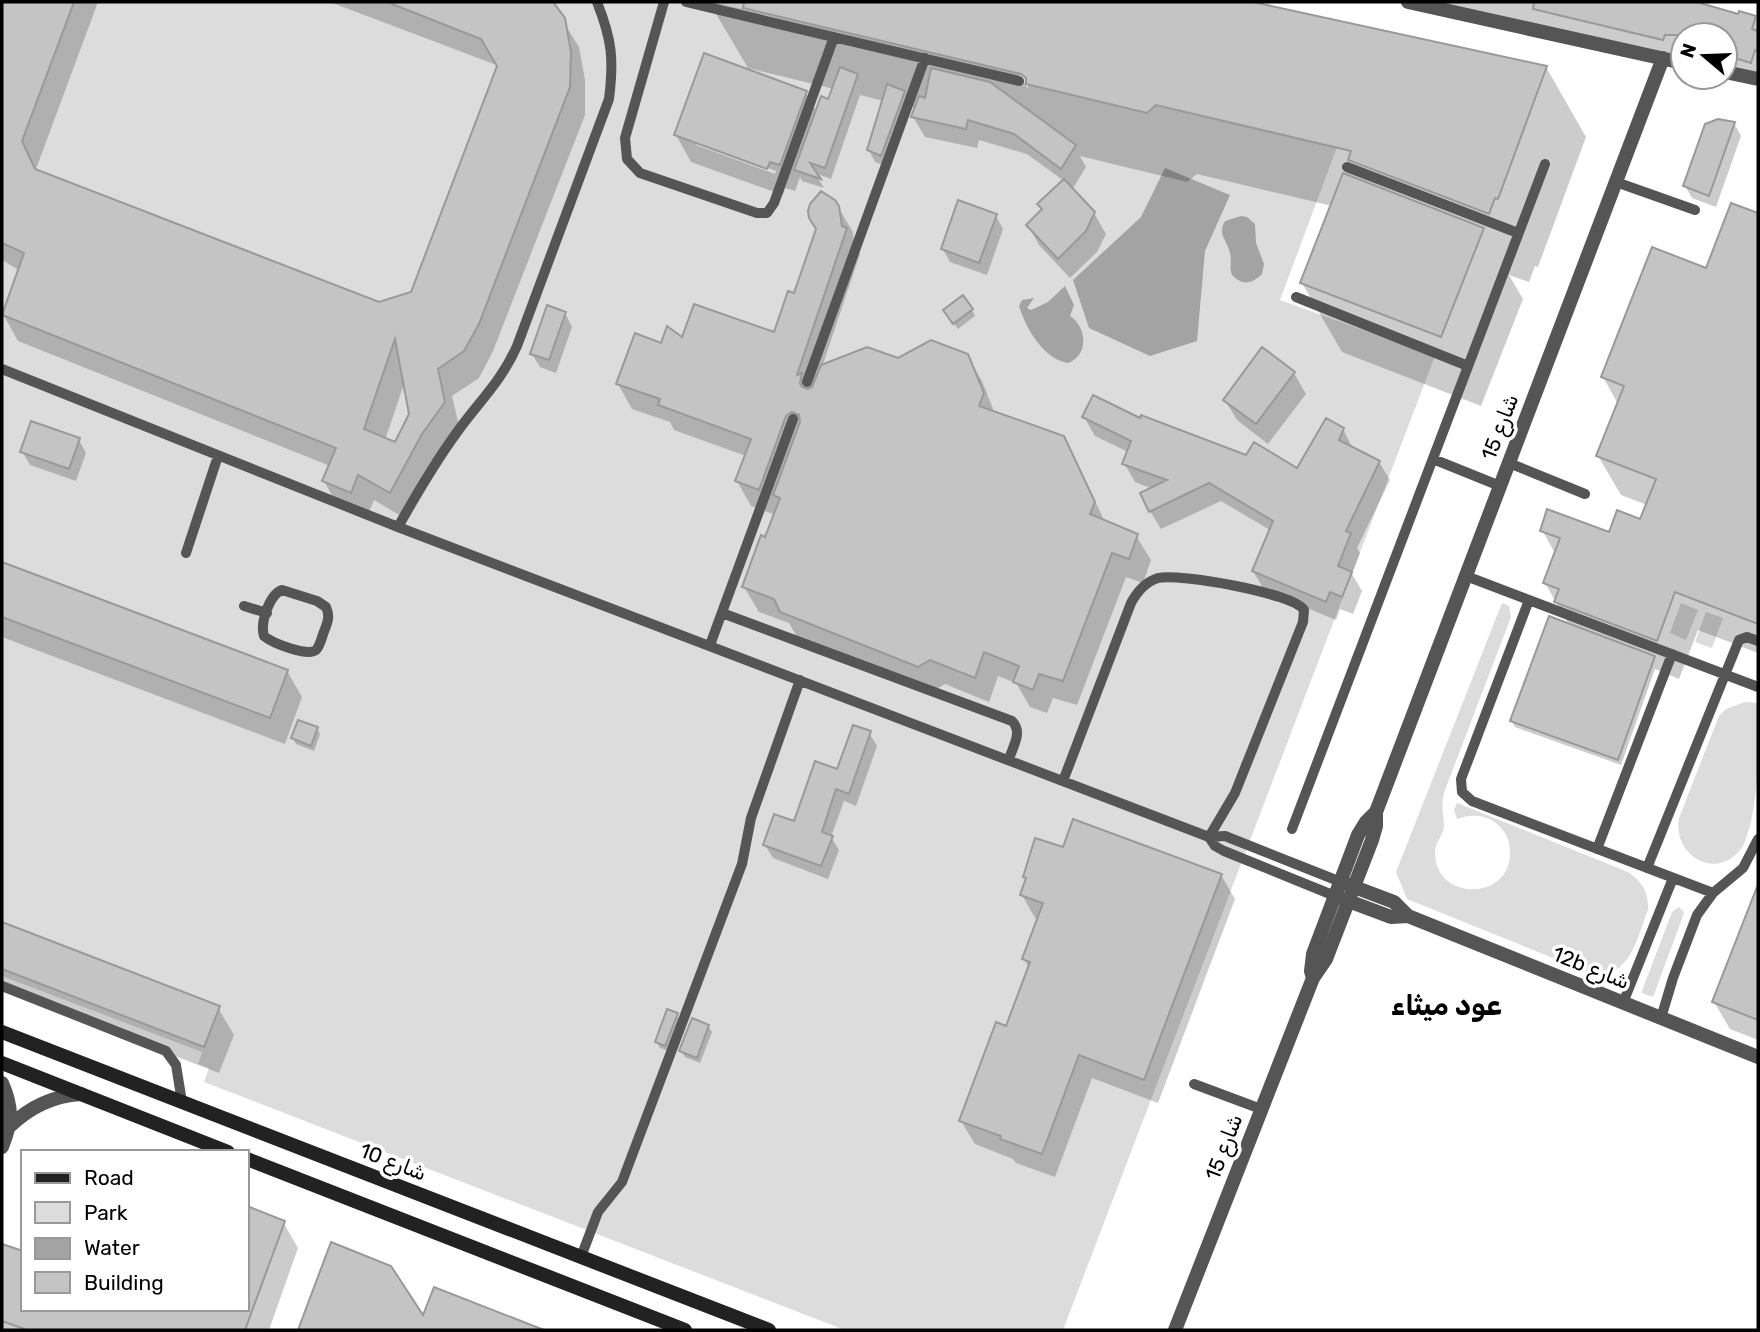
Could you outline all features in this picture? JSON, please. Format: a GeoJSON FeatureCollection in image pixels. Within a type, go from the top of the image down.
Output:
{"type":"FeatureCollection","features":[{"type":"Feature","properties":{"kind":"main road","name":"شارع 10"},"geometry":{"type":"LineString","coordinates":[[2,1032],[769,1330]]}},
{"type":"Feature","properties":{"kind":"main road"},"geometry":{"type":"LineString","coordinates":[[2,1063],[223,1150]]}},
{"type":"Feature","properties":{"kind":"main road"},"geometry":{"type":"LineString","coordinates":[[248,1159],[685,1330]]}},
{"type":"Feature","properties":{"kind":"street"},"geometry":{"type":"LineString","coordinates":[[1408,2],[1669,59]]}},
{"type":"Feature","properties":{"kind":"street","name":"شارع 15"},"geometry":{"type":"LineString","coordinates":[[1175,1330],[1313,978],[1313,954],[1348,884],[1362,828],[1376,812],[1663,58]]}},
{"type":"Feature","properties":{"kind":"street"},"geometry":{"type":"LineString","coordinates":[[1739,75],[1758,79]]}},
{"type":"Feature","properties":{"kind":"street","name":"12b شارع"},"geometry":{"type":"LineString","coordinates":[[1348,884],[1394,902],[1408,916],[1758,1057]]}},
{"type":"Feature","properties":{"kind":"street","name":"12b شارع"},"geometry":{"type":"LineString","coordinates":[[1342,899],[1391,917],[1408,916]]}},
{"type":"Feature","properties":{"kind":"street"},"geometry":{"type":"LineString","coordinates":[[2,1083],[10,1109],[10,1126],[2,1147]]}},
{"type":"Feature","properties":{"kind":"street"},"geometry":{"type":"LineString","coordinates":[[10,1126],[35,1106],[65,1096],[81,1094]]}},
{"type":"Feature","properties":{"kind":"lane"},"geometry":{"type":"LineString","coordinates":[[398,527],[437,460],[477,406],[494,388],[517,346],[609,99],[613,65],[608,30],[597,2]]}},
{"type":"Feature","properties":{"kind":"lane"},"geometry":{"type":"LineString","coordinates":[[664,2],[625,138],[627,159],[640,173],[757,213],[767,213],[774,203],[834,37]]}},
{"type":"Feature","properties":{"kind":"lane"},"geometry":{"type":"LineString","coordinates":[[686,2],[1020,81]]}},
{"type":"Feature","properties":{"kind":"lane"},"geometry":{"type":"LineString","coordinates":[[807,382],[925,58]]}},
{"type":"Feature","properties":{"kind":"lane"},"geometry":{"type":"LineString","coordinates":[[1292,830],[1545,163]]}},
{"type":"Feature","properties":{"kind":"lane"},"geometry":{"type":"LineString","coordinates":[[1348,167],[1518,233]]}},
{"type":"Feature","properties":{"kind":"lane"},"geometry":{"type":"LineString","coordinates":[[1616,183],[1695,210]]}},
{"type":"Feature","properties":{"kind":"lane"},"geometry":{"type":"LineString","coordinates":[[1297,297],[1468,366]]}},
{"type":"Feature","properties":{"kind":"lane"},"geometry":{"type":"LineString","coordinates":[[2,369],[398,527],[1209,837],[1225,836],[1348,884]]}},
{"type":"Feature","properties":{"kind":"lane"},"geometry":{"type":"LineString","coordinates":[[710,645],[793,419]]}},
{"type":"Feature","properties":{"kind":"lane"},"geometry":{"type":"LineString","coordinates":[[186,552],[218,456]]}},
{"type":"Feature","properties":{"kind":"lane"},"geometry":{"type":"LineString","coordinates":[[1433,459],[1500,486]]}},
{"type":"Feature","properties":{"kind":"lane"},"geometry":{"type":"LineString","coordinates":[[1509,463],[1585,494]]}},
{"type":"Feature","properties":{"kind":"lane"},"geometry":{"type":"LineString","coordinates":[[1466,576],[1758,687]]}},
{"type":"Feature","properties":{"kind":"lane"},"geometry":{"type":"LineString","coordinates":[[1063,781],[1131,603],[1137,592],[1147,583],[1159,578],[1195,579],[1252,589],[1294,602],[1304,610],[1303,622],[1235,793],[1209,837]]}},
{"type":"Feature","properties":{"kind":"lane"},"geometry":{"type":"LineString","coordinates":[[282,590],[323,604],[329,613],[318,648],[309,653],[269,640],[262,631],[267,613],[273,596],[282,590]]}},
{"type":"Feature","properties":{"kind":"lane"},"geometry":{"type":"LineString","coordinates":[[1529,600],[1461,779],[1462,792],[1472,800],[1713,894]]}},
{"type":"Feature","properties":{"kind":"lane"},"geometry":{"type":"LineString","coordinates":[[244,606],[267,613]]}},
{"type":"Feature","properties":{"kind":"lane"},"geometry":{"type":"LineString","coordinates":[[722,613],[1012,721],[1016,724],[1018,734],[1009,759]]}},
{"type":"Feature","properties":{"kind":"lane"},"geometry":{"type":"LineString","coordinates":[[1647,868],[1739,640],[1747,637],[1758,640]]}},
{"type":"Feature","properties":{"kind":"lane"},"geometry":{"type":"LineString","coordinates":[[1597,849],[1672,654]]}},
{"type":"Feature","properties":{"kind":"lane"},"geometry":{"type":"LineString","coordinates":[[581,1257],[598,1212],[618,1189],[627,1169],[742,864],[751,818],[800,680]]}},
{"type":"Feature","properties":{"kind":"lane"},"geometry":{"type":"LineString","coordinates":[[1209,837],[1215,846],[1224,851],[1342,899]]}},
{"type":"Feature","properties":{"kind":"lane"},"geometry":{"type":"LineString","coordinates":[[1661,1018],[1697,915],[1713,894],[1743,868],[1758,843]]}},
{"type":"Feature","properties":{"kind":"lane"},"geometry":{"type":"LineString","coordinates":[[1623,1003],[1673,878]]}},
{"type":"Feature","properties":{"kind":"lane"},"geometry":{"type":"LineString","coordinates":[[2,986],[166,1051],[177,1065],[182,1102]]}},
{"type":"Feature","properties":{"kind":"lane"},"geometry":{"type":"LineString","coordinates":[[1194,1084],[1261,1109]]}},
{"type":"Feature","properties":{"kind":"green space"},"geometry":{"type":"Polygon","coordinates":[[[2,2],[712,2],[1038,77],[1147,113],[1156,105],[1337,147],[1280,300],[1435,356],[1063,1330],[845,1330],[204,1082],[209,1068],[198,1064],[202,1052],[2,976],[2,2]]]}},
{"type":"Feature","properties":{"kind":"green space"},"geometry":{"type":"Polygon","coordinates":[[[1502,603],[1509,606],[1511,617],[1445,790],[1442,806],[1444,827],[1435,852],[1438,868],[1446,880],[1458,887],[1472,889],[1486,887],[1498,880],[1507,869],[1510,849],[1503,830],[1483,817],[1467,816],[1457,819],[1454,810],[1457,803],[1628,872],[1644,888],[1648,910],[1637,941],[1627,959],[1611,973],[1600,977],[1407,899],[1396,872],[1502,603]]]}},
{"type":"Feature","properties":{"kind":"green space"},"geometry":{"type":"Polygon","coordinates":[[[1681,603],[1698,610],[1686,640],[1670,633],[1681,603]]]}},
{"type":"Feature","properties":{"kind":"green space"},"geometry":{"type":"Polygon","coordinates":[[[1706,612],[1723,618],[1712,648],[1695,642],[1706,612]]]}},
{"type":"Feature","properties":{"kind":"green space"},"geometry":{"type":"Polygon","coordinates":[[[1745,702],[1758,703],[1757,777],[1753,814],[1743,846],[1733,857],[1711,864],[1690,854],[1683,844],[1679,832],[1679,818],[1719,716],[1726,709],[1745,702]]]}},
{"type":"Feature","properties":{"kind":"green space"},"geometry":{"type":"Polygon","coordinates":[[[1679,907],[1684,912],[1683,916],[1653,997],[1642,991],[1672,912],[1679,907]]]}},
{"type":"Feature","properties":{"kind":"water"},"geometry":{"type":"Polygon","coordinates":[[[1165,168],[1230,195],[1205,251],[1197,341],[1150,356],[1089,328],[1073,280],[1141,217],[1165,168]]]}},
{"type":"Feature","properties":{"kind":"water"},"geometry":{"type":"Polygon","coordinates":[[[1247,217],[1255,224],[1256,243],[1264,264],[1262,274],[1247,282],[1232,275],[1230,253],[1222,234],[1225,221],[1247,217]]]}},
{"type":"Feature","properties":{"kind":"water"},"geometry":{"type":"Polygon","coordinates":[[[1065,286],[1074,305],[1070,316],[1080,327],[1083,341],[1080,354],[1068,363],[1051,356],[1043,349],[1031,333],[1019,306],[1022,300],[1034,298],[1027,308],[1031,310],[1048,302],[1065,286]]]}},
{"type":"Feature","properties":{"kind":"building"},"geometry":{"type":"Polygon","coordinates":[[[2,2],[74,2],[22,141],[35,169],[379,302],[411,292],[497,66],[481,39],[387,2],[553,2],[565,18],[571,52],[570,87],[479,324],[464,351],[438,369],[445,402],[422,434],[390,493],[358,475],[351,493],[322,481],[336,448],[2,315],[24,253],[2,243],[2,2]],[[395,339],[364,429],[395,442],[409,414],[395,339]]]}},
{"type":"Feature","properties":{"kind":"building"},"geometry":{"type":"Polygon","coordinates":[[[744,2],[1253,2],[1547,66],[1498,199],[1495,198],[1489,214],[1348,160],[1351,151],[1156,105],[1147,113],[1026,84],[1026,78],[1021,74],[743,8],[744,2]]]}},
{"type":"Feature","properties":{"kind":"building"},"geometry":{"type":"Polygon","coordinates":[[[1534,2],[1697,2],[1738,14],[1739,11],[1756,16],[1752,29],[1758,31],[1758,51],[1755,50],[1751,63],[1739,59],[1739,21],[1669,21],[1669,35],[1665,35],[1663,40],[1533,9],[1534,2]]]}},
{"type":"Feature","properties":{"kind":"building"},"geometry":{"type":"Polygon","coordinates":[[[704,53],[807,91],[780,165],[770,162],[767,169],[674,135],[704,53]]]}},
{"type":"Feature","properties":{"kind":"building"},"geometry":{"type":"Polygon","coordinates":[[[840,67],[858,74],[825,168],[810,163],[821,179],[794,170],[821,96],[828,99],[840,67]]]}},
{"type":"Feature","properties":{"kind":"building"},"geometry":{"type":"Polygon","coordinates":[[[931,68],[990,82],[1076,145],[1061,169],[1014,134],[968,120],[966,129],[911,117],[919,96],[925,98],[931,68]]]}},
{"type":"Feature","properties":{"kind":"building"},"geometry":{"type":"Polygon","coordinates":[[[887,84],[905,91],[881,156],[867,150],[887,84]]]}},
{"type":"Feature","properties":{"kind":"building"},"geometry":{"type":"Polygon","coordinates":[[[1718,119],[1735,122],[1709,196],[1683,186],[1705,124],[1718,119]]]}},
{"type":"Feature","properties":{"kind":"building"},"geometry":{"type":"Polygon","coordinates":[[[1343,173],[1484,228],[1441,337],[1300,283],[1343,173]]]}},
{"type":"Feature","properties":{"kind":"building"},"geometry":{"type":"Polygon","coordinates":[[[1064,179],[1095,212],[1086,231],[1058,259],[1026,225],[1042,209],[1037,204],[1064,179]]]}},
{"type":"Feature","properties":{"kind":"building"},"geometry":{"type":"Polygon","coordinates":[[[821,191],[835,200],[839,206],[842,226],[847,228],[797,375],[802,373],[802,387],[812,387],[821,365],[867,347],[898,358],[931,340],[968,354],[984,393],[979,406],[1064,436],[1095,502],[1090,514],[1138,534],[1129,559],[1112,553],[1063,681],[1039,674],[1033,690],[1013,682],[1019,666],[984,652],[975,678],[930,660],[918,667],[780,612],[774,599],[742,587],[761,535],[765,537],[780,498],[773,495],[800,422],[799,415],[792,412],[786,416],[759,490],[735,481],[751,439],[658,405],[660,399],[616,384],[635,333],[661,343],[667,326],[682,337],[694,304],[774,332],[788,291],[794,293],[816,229],[808,211],[810,204],[821,191]]]}},
{"type":"Feature","properties":{"kind":"building"},"geometry":{"type":"Polygon","coordinates":[[[958,200],[997,214],[979,263],[941,249],[958,200]]]}},
{"type":"Feature","properties":{"kind":"building"},"geometry":{"type":"Polygon","coordinates":[[[1731,203],[1758,213],[1758,624],[1675,592],[1657,641],[1554,602],[1559,589],[1543,583],[1560,538],[1540,531],[1547,509],[1609,532],[1617,510],[1640,519],[1656,479],[1596,456],[1624,386],[1601,377],[1652,247],[1706,268],[1731,203]]]}},
{"type":"Feature","properties":{"kind":"building"},"geometry":{"type":"Polygon","coordinates":[[[963,295],[973,309],[953,324],[943,310],[963,295]]]}},
{"type":"Feature","properties":{"kind":"building"},"geometry":{"type":"Polygon","coordinates":[[[547,305],[566,312],[549,360],[530,354],[547,305]]]}},
{"type":"Feature","properties":{"kind":"building"},"geometry":{"type":"Polygon","coordinates":[[[1262,347],[1295,372],[1256,424],[1223,400],[1262,347]]]}},
{"type":"Feature","properties":{"kind":"building"},"geometry":{"type":"Polygon","coordinates":[[[1093,395],[1140,418],[1141,415],[1246,455],[1254,442],[1297,468],[1326,418],[1344,428],[1339,440],[1380,461],[1346,531],[1351,533],[1338,566],[1352,572],[1342,597],[1330,592],[1326,602],[1252,571],[1273,521],[1209,483],[1149,512],[1140,493],[1167,480],[1122,464],[1131,441],[1082,417],[1093,395]]]}},
{"type":"Feature","properties":{"kind":"building"},"geometry":{"type":"Polygon","coordinates":[[[31,421],[80,438],[69,469],[20,452],[31,421]]]}},
{"type":"Feature","properties":{"kind":"building"},"geometry":{"type":"Polygon","coordinates":[[[2,562],[288,670],[270,718],[2,617],[2,562]]]}},
{"type":"Feature","properties":{"kind":"building"},"geometry":{"type":"Polygon","coordinates":[[[1549,616],[1655,656],[1618,760],[1510,721],[1549,616]]]}},
{"type":"Feature","properties":{"kind":"building"},"geometry":{"type":"Polygon","coordinates":[[[298,720],[318,727],[311,746],[291,738],[298,720]]]}},
{"type":"Feature","properties":{"kind":"building"},"geometry":{"type":"Polygon","coordinates":[[[853,725],[871,731],[849,794],[836,789],[822,832],[833,836],[821,866],[763,845],[774,814],[794,821],[815,761],[837,769],[853,725]]]}},
{"type":"Feature","properties":{"kind":"building"},"geometry":{"type":"Polygon","coordinates":[[[1073,819],[1222,874],[1144,1080],[1079,1055],[1042,1154],[959,1121],[996,1022],[1006,1026],[1030,962],[1022,959],[1043,903],[1020,895],[1035,838],[1063,847],[1073,819]]]}},
{"type":"Feature","properties":{"kind":"building"},"geometry":{"type":"Polygon","coordinates":[[[1758,887],[1758,1020],[1712,1002],[1758,887]]]}},
{"type":"Feature","properties":{"kind":"building"},"geometry":{"type":"Polygon","coordinates":[[[2,922],[220,1006],[204,1047],[2,969],[2,922]]]}},
{"type":"Feature","properties":{"kind":"building"},"geometry":{"type":"Polygon","coordinates":[[[667,1009],[678,1013],[665,1046],[655,1042],[667,1009]]]}},
{"type":"Feature","properties":{"kind":"building"},"geometry":{"type":"Polygon","coordinates":[[[692,1018],[709,1025],[697,1058],[679,1051],[692,1018]]]}},
{"type":"Feature","properties":{"kind":"building"},"geometry":{"type":"Polygon","coordinates":[[[248,1206],[285,1221],[245,1330],[27,1330],[2,1321],[2,1244],[21,1250],[21,1311],[248,1311],[248,1206]]]}},
{"type":"Feature","properties":{"kind":"building"},"geometry":{"type":"Polygon","coordinates":[[[331,1242],[391,1266],[423,1315],[434,1287],[544,1330],[298,1330],[331,1242]]]}},
{"type":"Feature","properties":{"kind":"district","name":"عود ميثاء"},"geometry":{"type":"Point","coordinates":[1446,1005]}}]}
